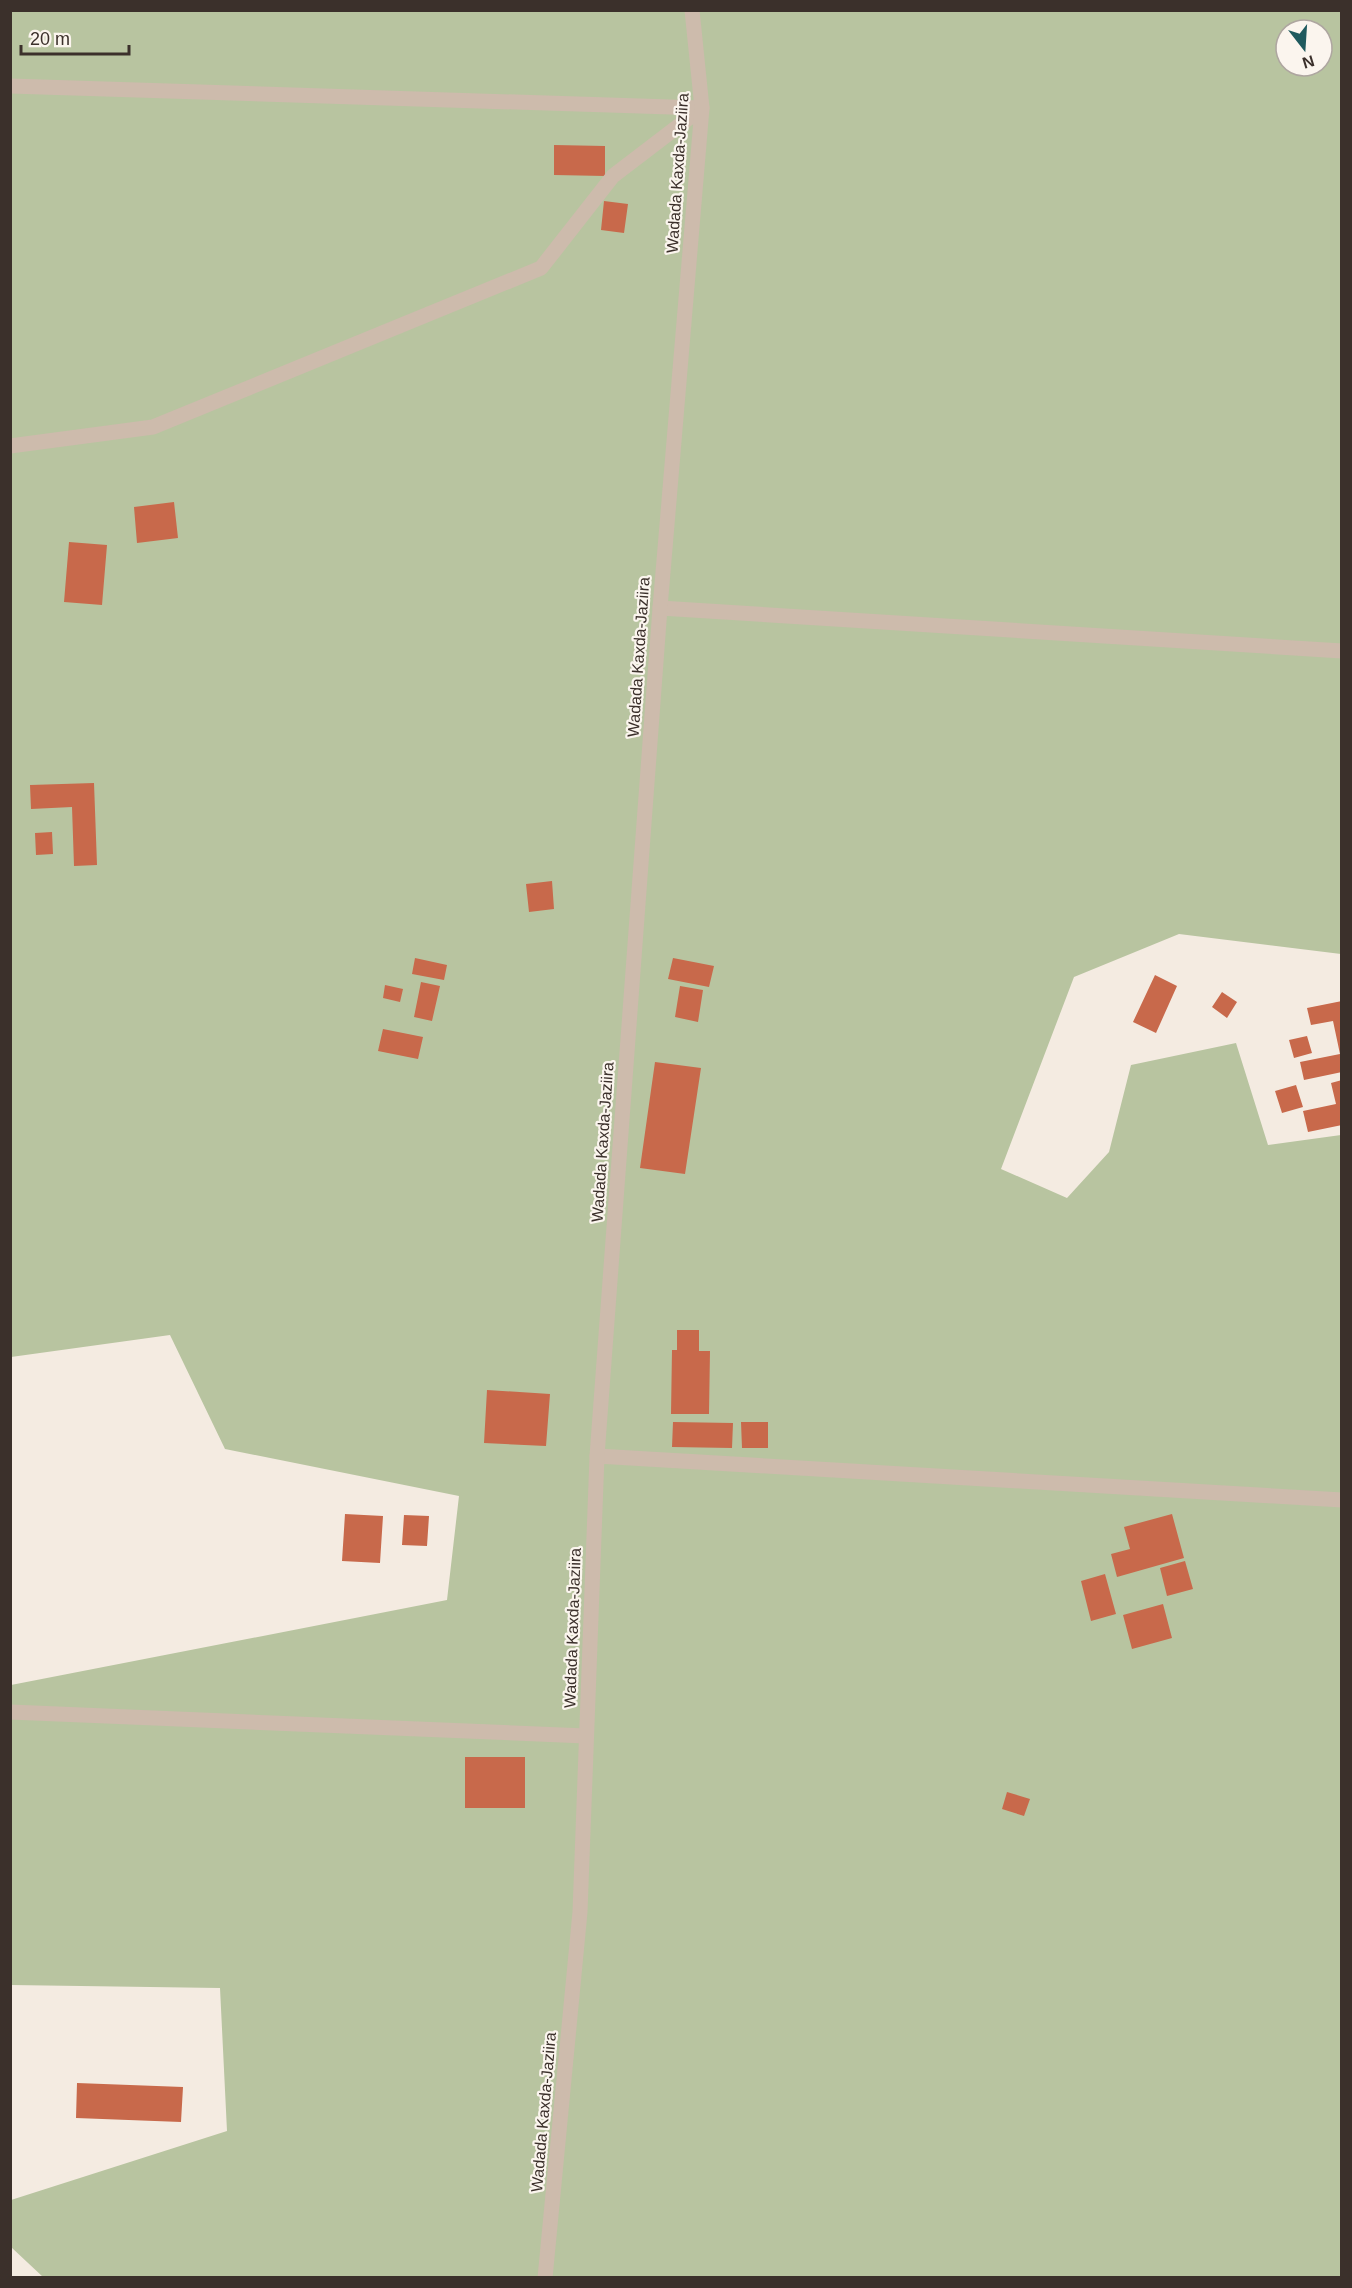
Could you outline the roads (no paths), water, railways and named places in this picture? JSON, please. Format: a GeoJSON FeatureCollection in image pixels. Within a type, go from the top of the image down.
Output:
{"type":"FeatureCollection","features":[{"type":"Feature","properties":{"kind":"street","name":"Wadada Kaxda-Jaziira"},"geometry":{"type":"LineString","coordinates":[[545,2277],[580,1912],[597,1456],[660,608],[702,108],[692,10]]}},
{"type":"Feature","properties":{"kind":"street"},"geometry":{"type":"LineString","coordinates":[[10,86],[702,108]]}},
{"type":"Feature","properties":{"kind":"street"},"geometry":{"type":"LineString","coordinates":[[10,446],[153,427],[541,268],[613,176],[702,108]]}},
{"type":"Feature","properties":{"kind":"street"},"geometry":{"type":"LineString","coordinates":[[660,608],[1341,651]]}},
{"type":"Feature","properties":{"kind":"street"},"geometry":{"type":"LineString","coordinates":[[597,1456],[1341,1500]]}},
{"type":"Feature","properties":{"kind":"street"},"geometry":{"type":"LineString","coordinates":[[10,1712],[586,1736]]}}]}
